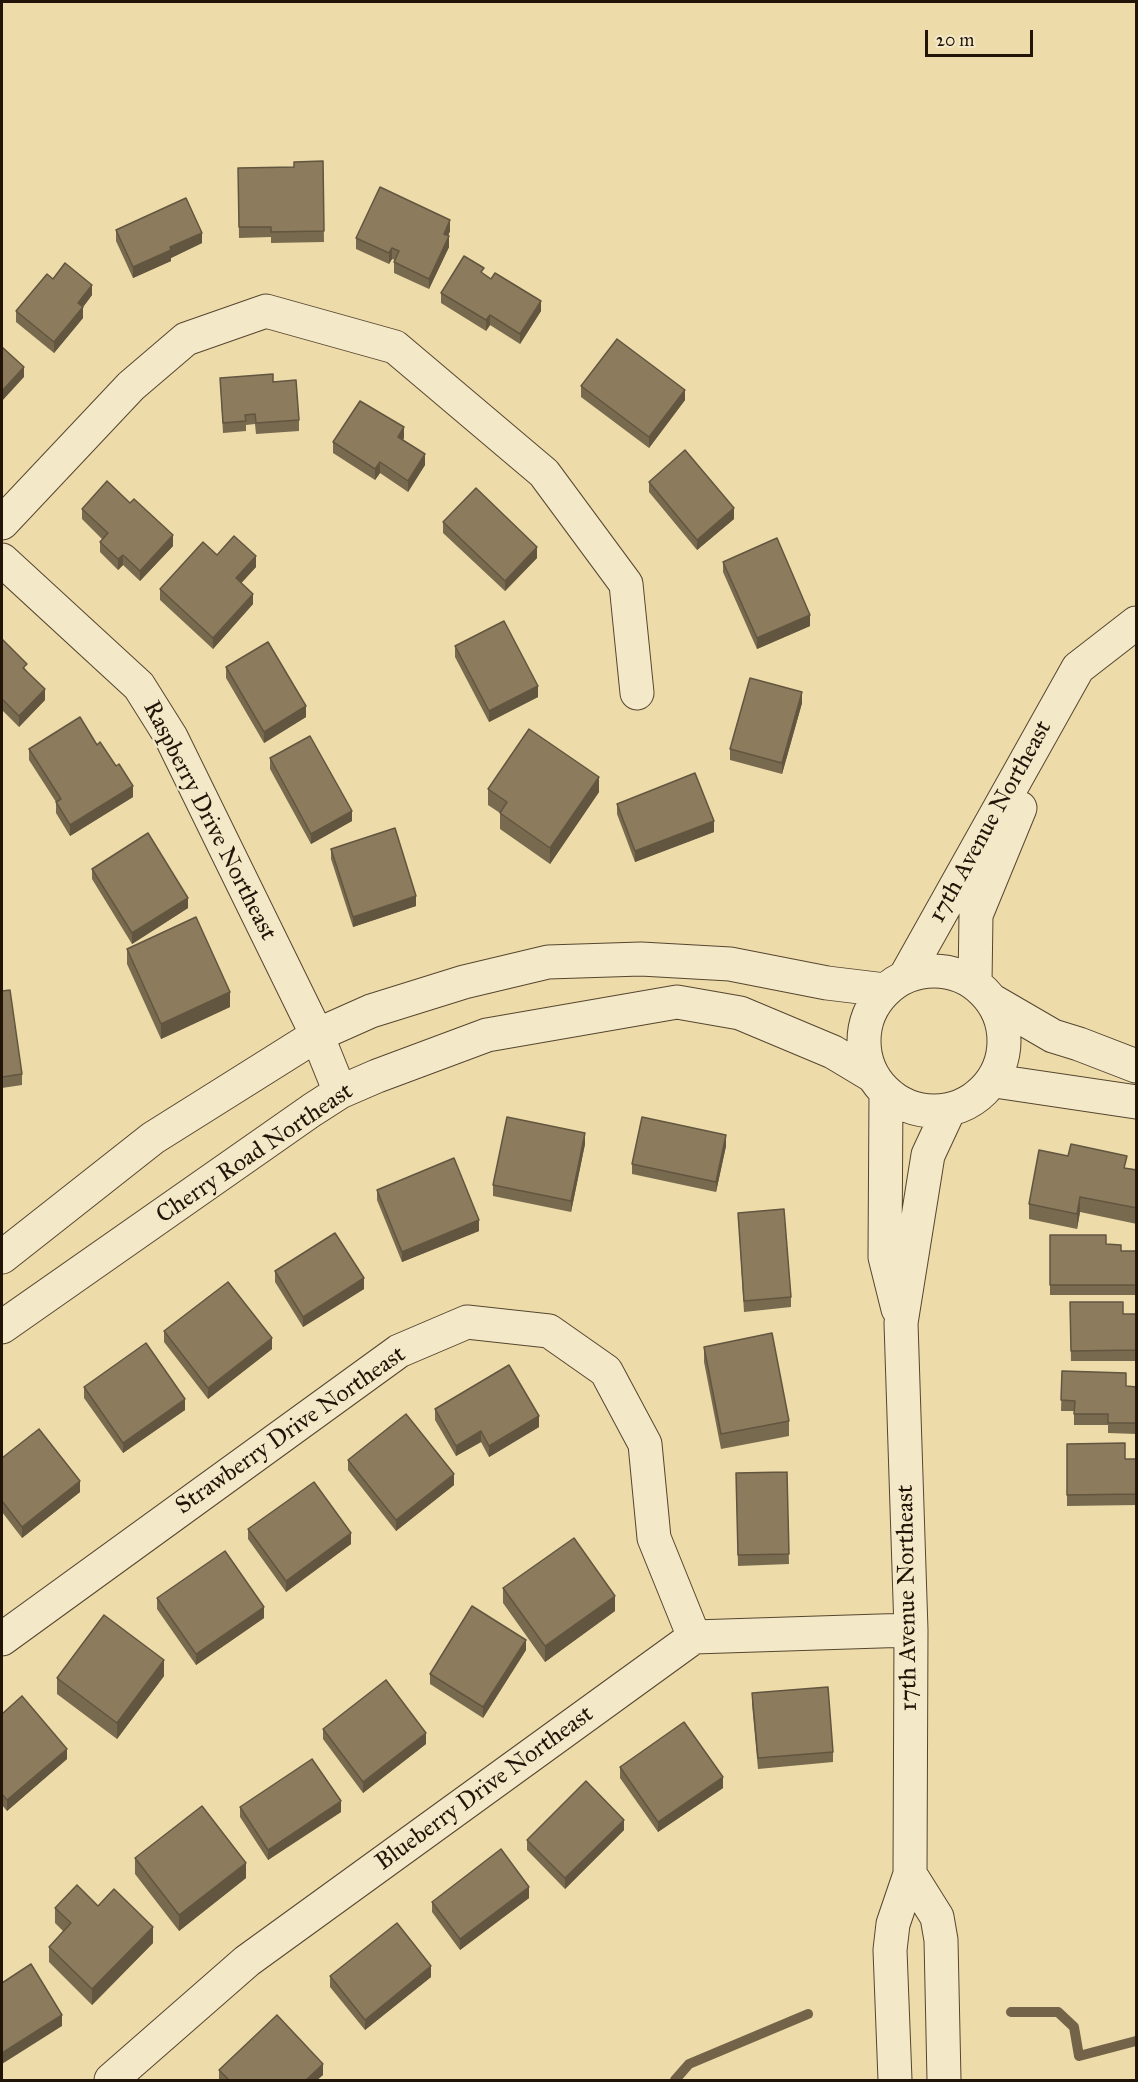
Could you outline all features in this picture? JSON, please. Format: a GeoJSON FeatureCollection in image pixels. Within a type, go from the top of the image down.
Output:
{"type":"FeatureCollection","features":[{"type":"Feature","properties":{"kind":"street"},"geometry":{"type":"LineString","coordinates":[[2,523],[131,386],[186,339],[266,311],[395,346],[544,473],[626,584],[637,693]]}},
{"type":"Feature","properties":{"kind":"street","name":"Raspberry Drive Northeast"},"geometry":{"type":"LineString","coordinates":[[2,560],[139,686],[171,737],[317,1035],[340,1092]]}},
{"type":"Feature","properties":{"kind":"street","name":"17th Avenue Northeast"},"geometry":{"type":"LineString","coordinates":[[895,984],[1078,668],[1137,623]]}},
{"type":"Feature","properties":{"kind":"street","name":"17th Avenue Northeast"},"geometry":{"type":"LineString","coordinates":[[983,991],[976,915],[1078,668]]}},
{"type":"Feature","properties":{"kind":"street"},"geometry":{"type":"LineString","coordinates":[[2,1257],[153,1138],[317,1035],[371,1011],[464,982],[548,962],[641,959],[730,964],[827,983],[895,984],[928,971],[952,973],[1053,1036],[1137,1066]]}},
{"type":"Feature","properties":{"kind":"street"},"geometry":{"type":"LineString","coordinates":[[895,984],[869,1010],[864,1033],[865,1055],[879,1085],[905,1106],[927,1112],[949,1110],[969,1102],[995,1081],[1005,1046],[1002,1021],[983,991]]}},
{"type":"Feature","properties":{"kind":"street","name":"Cherry Road Northeast"},"geometry":{"type":"LineString","coordinates":[[2,1328],[340,1092],[488,1035],[676,1002],[740,1013],[833,1052],[879,1085]]}},
{"type":"Feature","properties":{"kind":"street"},"geometry":{"type":"LineString","coordinates":[[995,1081],[1137,1101]]}},
{"type":"Feature","properties":{"kind":"street","name":"17th Avenue Northeast"},"geometry":{"type":"LineString","coordinates":[[879,1085],[885,1257],[901,1323]]}},
{"type":"Feature","properties":{"kind":"street","name":"17th Avenue Northeast"},"geometry":{"type":"LineString","coordinates":[[895,2080],[890,1950],[893,1924],[910,1874],[910,1630],[901,1323],[928,1155],[949,1110]]}},
{"type":"Feature","properties":{"kind":"street","name":"Strawberry Drive Northeast"},"geometry":{"type":"LineString","coordinates":[[2,1639],[399,1351],[467,1322],[549,1331],[606,1371],[645,1444],[654,1538],[694,1637]]}},
{"type":"Feature","properties":{"kind":"street"},"geometry":{"type":"LineString","coordinates":[[694,1637],[910,1630]]}},
{"type":"Feature","properties":{"kind":"street","name":"Blueberry Drive Northeast"},"geometry":{"type":"LineString","coordinates":[[111,2080],[248,1961],[694,1637]]}},
{"type":"Feature","properties":{"kind":"street"},"geometry":{"type":"LineString","coordinates":[[910,1874],[937,1917],[941,1940],[944,2080]]}},
{"type":"Feature","properties":{"kind":"building"},"geometry":{"type":"Polygon","coordinates":[[[323,161],[324,231],[271,232],[271,227],[239,227],[238,168],[294,167],[294,162],[323,161]]]}},
{"type":"Feature","properties":{"kind":"building"},"geometry":{"type":"Polygon","coordinates":[[[380,187],[450,220],[444,234],[449,236],[429,279],[394,262],[399,251],[392,248],[389,253],[356,238],[380,187]]]}},
{"type":"Feature","properties":{"kind":"building"},"geometry":{"type":"Polygon","coordinates":[[[186,198],[202,233],[133,267],[116,230],[186,198]]]}},
{"type":"Feature","properties":{"kind":"building"},"geometry":{"type":"Polygon","coordinates":[[[464,256],[484,268],[481,272],[491,279],[495,273],[541,301],[520,334],[490,315],[486,320],[441,293],[464,256]]]}},
{"type":"Feature","properties":{"kind":"building"},"geometry":{"type":"Polygon","coordinates":[[[65,263],[92,285],[78,303],[83,307],[54,342],[16,311],[47,274],[53,279],[65,263]]]}},
{"type":"Feature","properties":{"kind":"building"},"geometry":{"type":"Polygon","coordinates":[[[617,339],[685,390],[649,437],[581,386],[617,339]]]}},
{"type":"Feature","properties":{"kind":"building"},"geometry":{"type":"Polygon","coordinates":[[[2,347],[24,367],[2,391],[2,347]]]}},
{"type":"Feature","properties":{"kind":"building"},"geometry":{"type":"Polygon","coordinates":[[[273,374],[273,382],[296,380],[299,420],[256,423],[255,414],[245,415],[246,421],[223,423],[220,378],[273,374]]]}},
{"type":"Feature","properties":{"kind":"building"},"geometry":{"type":"Polygon","coordinates":[[[360,401],[404,427],[398,437],[425,454],[408,481],[380,462],[375,469],[333,442],[360,401]]]}},
{"type":"Feature","properties":{"kind":"building"},"geometry":{"type":"Polygon","coordinates":[[[685,450],[734,508],[697,540],[649,482],[685,450]]]}},
{"type":"Feature","properties":{"kind":"building"},"geometry":{"type":"Polygon","coordinates":[[[107,481],[130,503],[134,499],[173,535],[140,571],[123,555],[118,559],[100,542],[108,533],[82,509],[107,481]]]}},
{"type":"Feature","properties":{"kind":"building"},"geometry":{"type":"Polygon","coordinates":[[[476,488],[537,547],[505,581],[443,522],[476,488]]]}},
{"type":"Feature","properties":{"kind":"building"},"geometry":{"type":"Polygon","coordinates":[[[234,536],[256,556],[236,578],[253,594],[213,638],[160,589],[203,542],[217,555],[234,536]]]}},
{"type":"Feature","properties":{"kind":"building"},"geometry":{"type":"Polygon","coordinates":[[[777,538],[810,615],[757,638],[723,562],[777,538]]]}},
{"type":"Feature","properties":{"kind":"building"},"geometry":{"type":"Polygon","coordinates":[[[504,621],[538,686],[489,711],[455,646],[504,621]]]}},
{"type":"Feature","properties":{"kind":"building"},"geometry":{"type":"Polygon","coordinates":[[[2,639],[27,664],[23,668],[45,689],[19,716],[2,699],[2,639]]]}},
{"type":"Feature","properties":{"kind":"building"},"geometry":{"type":"Polygon","coordinates":[[[268,642],[306,706],[264,732],[226,667],[268,642]]]}},
{"type":"Feature","properties":{"kind":"building"},"geometry":{"type":"Polygon","coordinates":[[[750,678],[802,692],[782,763],[730,749],[750,678]]]}},
{"type":"Feature","properties":{"kind":"building"},"geometry":{"type":"Polygon","coordinates":[[[80,717],[97,745],[100,742],[116,766],[119,764],[133,786],[70,825],[56,802],[61,799],[29,749],[80,717]]]}},
{"type":"Feature","properties":{"kind":"building"},"geometry":{"type":"Polygon","coordinates":[[[529,729],[599,777],[550,848],[500,813],[507,802],[488,789],[529,729]]]}},
{"type":"Feature","properties":{"kind":"building"},"geometry":{"type":"Polygon","coordinates":[[[310,736],[352,811],[311,834],[270,758],[310,736]]]}},
{"type":"Feature","properties":{"kind":"building"},"geometry":{"type":"Polygon","coordinates":[[[695,773],[714,821],[635,851],[617,804],[695,773]]]}},
{"type":"Feature","properties":{"kind":"building"},"geometry":{"type":"Polygon","coordinates":[[[395,828],[416,896],[353,917],[331,849],[395,828]]]}},
{"type":"Feature","properties":{"kind":"building"},"geometry":{"type":"Polygon","coordinates":[[[148,833],[188,898],[132,933],[92,869],[148,833]]]}},
{"type":"Feature","properties":{"kind":"building"},"geometry":{"type":"Polygon","coordinates":[[[196,917],[230,992],[161,1024],[127,949],[196,917]]]}},
{"type":"Feature","properties":{"kind":"building"},"geometry":{"type":"Polygon","coordinates":[[[10,990],[22,1074],[2,1077],[2,991],[10,990]]]}},
{"type":"Feature","properties":{"kind":"building"},"geometry":{"type":"Polygon","coordinates":[[[507,1117],[585,1133],[571,1201],[493,1185],[507,1117]]]}},
{"type":"Feature","properties":{"kind":"building"},"geometry":{"type":"Polygon","coordinates":[[[642,1117],[726,1135],[716,1182],[632,1164],[642,1117]]]}},
{"type":"Feature","properties":{"kind":"building"},"geometry":{"type":"Polygon","coordinates":[[[1071,1144],[1127,1156],[1124,1168],[1137,1170],[1137,1208],[1080,1197],[1077,1214],[1029,1204],[1039,1150],[1068,1156],[1071,1144]]]}},
{"type":"Feature","properties":{"kind":"building"},"geometry":{"type":"Polygon","coordinates":[[[454,1158],[479,1220],[402,1252],[377,1190],[454,1158]]]}},
{"type":"Feature","properties":{"kind":"building"},"geometry":{"type":"Polygon","coordinates":[[[784,1209],[791,1297],[744,1301],[738,1213],[784,1209]]]}},
{"type":"Feature","properties":{"kind":"building"},"geometry":{"type":"Polygon","coordinates":[[[335,1233],[364,1278],[303,1317],[275,1271],[335,1233]]]}},
{"type":"Feature","properties":{"kind":"building"},"geometry":{"type":"Polygon","coordinates":[[[1050,1235],[1106,1235],[1106,1244],[1121,1245],[1121,1251],[1137,1251],[1137,1285],[1050,1285],[1050,1235]]]}},
{"type":"Feature","properties":{"kind":"building"},"geometry":{"type":"Polygon","coordinates":[[[228,1282],[272,1338],[208,1388],[164,1331],[228,1282]]]}},
{"type":"Feature","properties":{"kind":"building"},"geometry":{"type":"Polygon","coordinates":[[[1070,1302],[1123,1302],[1123,1314],[1137,1314],[1137,1350],[1071,1351],[1070,1302]]]}},
{"type":"Feature","properties":{"kind":"building"},"geometry":{"type":"Polygon","coordinates":[[[772,1333],[789,1421],[721,1434],[704,1347],[772,1333]]]}},
{"type":"Feature","properties":{"kind":"building"},"geometry":{"type":"Polygon","coordinates":[[[146,1343],[185,1399],[123,1443],[84,1387],[146,1343]]]}},
{"type":"Feature","properties":{"kind":"building"},"geometry":{"type":"Polygon","coordinates":[[[509,1365],[539,1416],[489,1446],[481,1431],[456,1446],[435,1409],[509,1365]]]}},
{"type":"Feature","properties":{"kind":"building"},"geometry":{"type":"Polygon","coordinates":[[[1062,1371],[1126,1373],[1126,1386],[1137,1387],[1137,1423],[1108,1423],[1108,1414],[1074,1414],[1075,1401],[1061,1400],[1062,1371]]]}},
{"type":"Feature","properties":{"kind":"building"},"geometry":{"type":"Polygon","coordinates":[[[406,1414],[454,1474],[396,1520],[348,1460],[406,1414]]]}},
{"type":"Feature","properties":{"kind":"building"},"geometry":{"type":"Polygon","coordinates":[[[39,1429],[80,1481],[22,1527],[2,1501],[2,1458],[39,1429]]]}},
{"type":"Feature","properties":{"kind":"building"},"geometry":{"type":"Polygon","coordinates":[[[1125,1443],[1125,1459],[1137,1459],[1137,1494],[1067,1495],[1067,1444],[1125,1443]]]}},
{"type":"Feature","properties":{"kind":"building"},"geometry":{"type":"Polygon","coordinates":[[[787,1472],[789,1554],[738,1555],[736,1473],[787,1472]]]}},
{"type":"Feature","properties":{"kind":"building"},"geometry":{"type":"Polygon","coordinates":[[[314,1482],[351,1533],[286,1581],[248,1529],[314,1482]]]}},
{"type":"Feature","properties":{"kind":"building"},"geometry":{"type":"Polygon","coordinates":[[[574,1538],[615,1596],[545,1646],[503,1588],[574,1538]]]}},
{"type":"Feature","properties":{"kind":"building"},"geometry":{"type":"Polygon","coordinates":[[[225,1551],[264,1607],[196,1654],[157,1598],[225,1551]]]}},
{"type":"Feature","properties":{"kind":"building"},"geometry":{"type":"Polygon","coordinates":[[[472,1606],[526,1640],[483,1707],[430,1674],[472,1606]]]}},
{"type":"Feature","properties":{"kind":"building"},"geometry":{"type":"Polygon","coordinates":[[[104,1615],[164,1660],[117,1723],[57,1678],[104,1615]]]}},
{"type":"Feature","properties":{"kind":"building"},"geometry":{"type":"Polygon","coordinates":[[[386,1680],[426,1733],[363,1782],[323,1729],[386,1680]]]}},
{"type":"Feature","properties":{"kind":"building"},"geometry":{"type":"Polygon","coordinates":[[[828,1687],[833,1752],[758,1758],[752,1693],[828,1687]]]}},
{"type":"Feature","properties":{"kind":"building"},"geometry":{"type":"Polygon","coordinates":[[[22,1696],[67,1749],[7,1800],[2,1794],[2,1714],[22,1696]]]}},
{"type":"Feature","properties":{"kind":"building"},"geometry":{"type":"Polygon","coordinates":[[[684,1722],[723,1777],[658,1822],[620,1767],[684,1722]]]}},
{"type":"Feature","properties":{"kind":"building"},"geometry":{"type":"Polygon","coordinates":[[[312,1759],[341,1801],[268,1850],[240,1807],[312,1759]]]}},
{"type":"Feature","properties":{"kind":"building"},"geometry":{"type":"Polygon","coordinates":[[[586,1781],[624,1820],[565,1878],[527,1840],[586,1781]]]}},
{"type":"Feature","properties":{"kind":"building"},"geometry":{"type":"Polygon","coordinates":[[[202,1806],[246,1863],[179,1915],[135,1858],[202,1806]]]}},
{"type":"Feature","properties":{"kind":"building"},"geometry":{"type":"Polygon","coordinates":[[[501,1849],[529,1887],[460,1939],[432,1902],[501,1849]]]}},
{"type":"Feature","properties":{"kind":"building"},"geometry":{"type":"Polygon","coordinates":[[[77,1885],[98,1906],[114,1889],[153,1927],[92,1989],[49,1947],[71,1923],[55,1908],[77,1885]]]}},
{"type":"Feature","properties":{"kind":"building"},"geometry":{"type":"Polygon","coordinates":[[[397,1923],[431,1966],[365,2020],[330,1976],[397,1923]]]}},
{"type":"Feature","properties":{"kind":"building"},"geometry":{"type":"Polygon","coordinates":[[[31,1964],[62,2015],[2,2053],[2,1983],[31,1964]]]}},
{"type":"Feature","properties":{"kind":"building"},"geometry":{"type":"Polygon","coordinates":[[[277,2015],[323,2064],[306,2080],[229,2080],[219,2070],[277,2015]]]}},
{"type":"Feature","properties":{"kind":"waterway"},"geometry":{"type":"LineString","coordinates":[[1011,2012],[1058,2012],[1074,2027],[1079,2056],[1136,2041]]}},
{"type":"Feature","properties":{"kind":"waterway"},"geometry":{"type":"LineString","coordinates":[[675,2080],[689,2064],[808,2014]]}}]}
